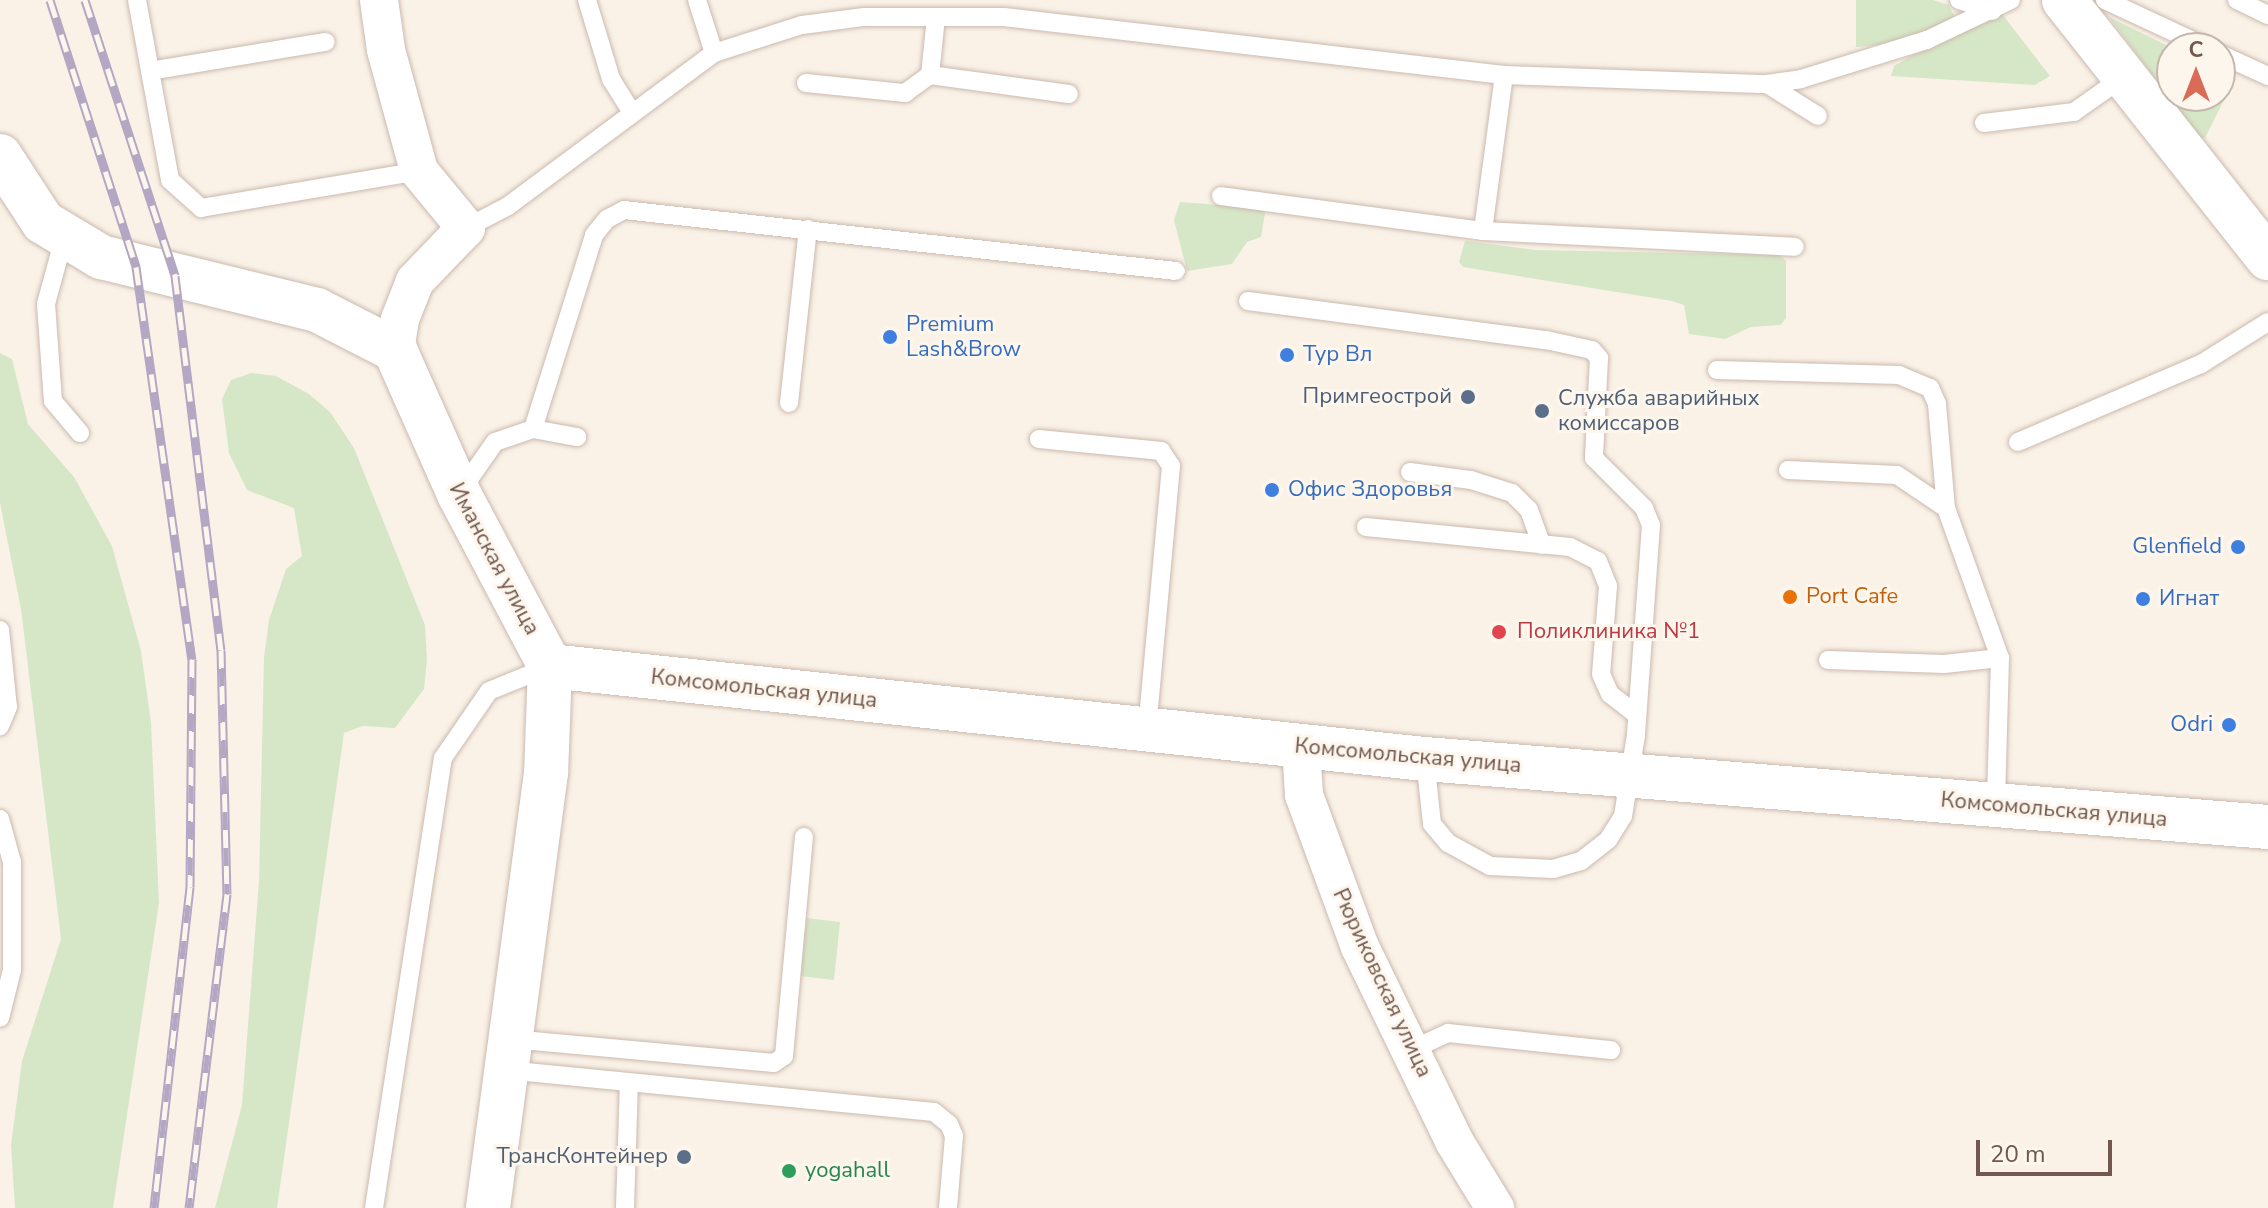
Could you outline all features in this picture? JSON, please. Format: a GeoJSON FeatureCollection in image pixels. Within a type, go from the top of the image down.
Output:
{"type":"FeatureCollection","features":[{"type":"Feature","properties":{"kind":"main road"},"geometry":{"type":"LineString","coordinates":[[2064,0],[2122,78],[2268,258]]}},
{"type":"Feature","properties":{"kind":"main road"},"geometry":{"type":"LineString","coordinates":[[3,173],[43,222],[64,238],[136,267],[317,310],[395,350]]}},
{"type":"Feature","properties":{"kind":"main road","name":"Иманская улица"},"geometry":{"type":"LineString","coordinates":[[395,350],[459,494],[550,666]]}},
{"type":"Feature","properties":{"kind":"main road"},"geometry":{"type":"LineString","coordinates":[[488,1208],[546,773],[550,666]]}},
{"type":"Feature","properties":{"kind":"main road","name":"Комсомольская улица"},"geometry":{"type":"LineString","coordinates":[[550,666],[1425,759],[2268,827]]}},
{"type":"Feature","properties":{"kind":"street"},"geometry":{"type":"LineString","coordinates":[[379,0],[386,50],[419,171],[466,228],[415,281],[400,319],[395,350]]}},
{"type":"Feature","properties":{"kind":"street","name":"Рюриковская улица"},"geometry":{"type":"LineString","coordinates":[[1301,747],[1304,795],[1360,947],[1454,1141],[1495,1208]]}},
{"type":"Feature","properties":{"kind":"lane"},"geometry":{"type":"LineString","coordinates":[[137,0],[170,180],[201,208],[419,171]]}},
{"type":"Feature","properties":{"kind":"lane"},"geometry":{"type":"LineString","coordinates":[[587,0],[611,79],[631,111]]}},
{"type":"Feature","properties":{"kind":"lane"},"geometry":{"type":"LineString","coordinates":[[697,0],[714,53]]}},
{"type":"Feature","properties":{"kind":"lane"},"geometry":{"type":"LineString","coordinates":[[1959,0],[1992,11]]}},
{"type":"Feature","properties":{"kind":"lane"},"geometry":{"type":"LineString","coordinates":[[466,228],[508,206],[631,111],[714,53],[802,25],[864,17],[936,17],[1006,9],[1504,75],[1767,84],[1801,79],[1927,40],[2011,0]]}},
{"type":"Feature","properties":{"kind":"lane"},"geometry":{"type":"LineString","coordinates":[[2105,0],[2174,32]]}},
{"type":"Feature","properties":{"kind":"lane"},"geometry":{"type":"LineString","coordinates":[[2237,0],[2268,15]]}},
{"type":"Feature","properties":{"kind":"lane"},"geometry":{"type":"LineString","coordinates":[[930,75],[936,17]]}},
{"type":"Feature","properties":{"kind":"lane"},"geometry":{"type":"LineString","coordinates":[[150,71],[326,42]]}},
{"type":"Feature","properties":{"kind":"lane"},"geometry":{"type":"LineString","coordinates":[[2236,61],[2268,76]]}},
{"type":"Feature","properties":{"kind":"lane"},"geometry":{"type":"LineString","coordinates":[[806,83],[905,93],[930,75],[1069,94]]}},
{"type":"Feature","properties":{"kind":"lane"},"geometry":{"type":"LineString","coordinates":[[1483,231],[1504,75]]}},
{"type":"Feature","properties":{"kind":"lane"},"geometry":{"type":"LineString","coordinates":[[1984,123],[2074,112],[2122,78]]}},
{"type":"Feature","properties":{"kind":"lane"},"geometry":{"type":"LineString","coordinates":[[1767,84],[1818,116]]}},
{"type":"Feature","properties":{"kind":"lane"},"geometry":{"type":"LineString","coordinates":[[1221,196],[1483,231],[1795,247]]}},
{"type":"Feature","properties":{"kind":"lane"},"geometry":{"type":"LineString","coordinates":[[533,429],[594,235],[607,219],[624,210],[1176,271]]}},
{"type":"Feature","properties":{"kind":"lane"},"geometry":{"type":"LineString","coordinates":[[789,403],[808,229]]}},
{"type":"Feature","properties":{"kind":"lane"},"geometry":{"type":"LineString","coordinates":[[64,238],[46,304],[53,401],[80,433]]}},
{"type":"Feature","properties":{"kind":"lane"},"geometry":{"type":"LineString","coordinates":[[1248,301],[1546,340],[1596,353],[1594,458],[1644,508],[1651,525],[1637,715],[1631,776],[1623,816],[1608,840],[1581,861],[1553,869],[1504,867],[1472,859],[1448,843],[1432,824],[1425,759]]}},
{"type":"Feature","properties":{"kind":"lane"},"geometry":{"type":"LineString","coordinates":[[2018,442],[2201,364],[2268,322]]}},
{"type":"Feature","properties":{"kind":"lane"},"geometry":{"type":"LineString","coordinates":[[1717,370],[1899,375],[1930,388],[1937,404],[1946,508],[2000,658],[1996,805]]}},
{"type":"Feature","properties":{"kind":"lane"},"geometry":{"type":"LineString","coordinates":[[459,494],[495,442],[533,429],[577,437]]}},
{"type":"Feature","properties":{"kind":"lane"},"geometry":{"type":"LineString","coordinates":[[1039,439],[1161,451],[1171,466],[1146,730]]}},
{"type":"Feature","properties":{"kind":"lane"},"geometry":{"type":"LineString","coordinates":[[1788,470],[1897,475],[1946,508]]}},
{"type":"Feature","properties":{"kind":"lane"},"geometry":{"type":"LineString","coordinates":[[1410,472],[1471,480],[1512,493],[1529,510],[1542,545]]}},
{"type":"Feature","properties":{"kind":"lane"},"geometry":{"type":"LineString","coordinates":[[1366,527],[1570,547],[1604,569],[1608,586],[1601,674],[1610,694],[1637,715]]}},
{"type":"Feature","properties":{"kind":"lane"},"geometry":{"type":"LineString","coordinates":[[0,630],[8,707],[0,726]]}},
{"type":"Feature","properties":{"kind":"lane"},"geometry":{"type":"LineString","coordinates":[[1828,660],[1944,664],[2000,658]]}},
{"type":"Feature","properties":{"kind":"lane"},"geometry":{"type":"LineString","coordinates":[[374,1208],[443,758],[489,691],[550,666]]}},
{"type":"Feature","properties":{"kind":"lane"},"geometry":{"type":"LineString","coordinates":[[0,819],[12,862],[12,955],[0,1018]]}},
{"type":"Feature","properties":{"kind":"lane"},"geometry":{"type":"LineString","coordinates":[[508,1054],[774,1063],[784,1056],[804,837]]}},
{"type":"Feature","properties":{"kind":"lane"},"geometry":{"type":"LineString","coordinates":[[1411,1050],[1448,1033],[1611,1050]]}},
{"type":"Feature","properties":{"kind":"lane"},"geometry":{"type":"LineString","coordinates":[[508,1054],[629,1084],[934,1112],[949,1124],[954,1136],[948,1208]]}},
{"type":"Feature","properties":{"kind":"lane"},"geometry":{"type":"LineString","coordinates":[[625,1208],[629,1084]]}},
{"type":"Feature","properties":{"kind":"green space"},"geometry":{"type":"Polygon","coordinates":[[[1856,0],[1933,0],[1949,5],[1954,16],[1943,26],[1895,44],[1856,47],[1856,0]]]}},
{"type":"Feature","properties":{"kind":"green space"},"geometry":{"type":"Polygon","coordinates":[[[2002,14],[2050,76],[2035,85],[1891,76],[1894,66],[1911,56],[2002,14]]]}},
{"type":"Feature","properties":{"kind":"green space"},"geometry":{"type":"Polygon","coordinates":[[[2109,17],[2156,40],[2156,80],[2109,17]]]}},
{"type":"Feature","properties":{"kind":"green space"},"geometry":{"type":"Polygon","coordinates":[[[2180,112],[2218,112],[2205,138],[2199,138],[2180,112]]]}},
{"type":"Feature","properties":{"kind":"green space"},"geometry":{"type":"Polygon","coordinates":[[[1180,202],[1260,208],[1265,213],[1261,237],[1247,242],[1232,264],[1187,271],[1174,220],[1180,202]]]}},
{"type":"Feature","properties":{"kind":"green space"},"geometry":{"type":"Polygon","coordinates":[[[1465,241],[1535,250],[1779,255],[1786,261],[1786,318],[1781,325],[1751,327],[1725,339],[1689,334],[1684,305],[1463,267],[1459,262],[1465,241]]]}},
{"type":"Feature","properties":{"kind":"green space"},"geometry":{"type":"Polygon","coordinates":[[[0,353],[12,359],[28,424],[74,477],[112,546],[141,651],[151,722],[159,903],[113,1208],[15,1208],[11,1145],[22,1061],[61,939],[21,609],[0,503],[0,353]]]}},
{"type":"Feature","properties":{"kind":"green space"},"geometry":{"type":"Polygon","coordinates":[[[251,373],[276,376],[309,394],[330,412],[354,448],[425,625],[427,660],[424,689],[395,728],[363,726],[344,733],[277,1208],[215,1208],[242,1105],[259,881],[264,657],[269,620],[286,569],[302,556],[294,508],[247,490],[229,453],[222,399],[231,380],[251,373]]]}},
{"type":"Feature","properties":{"kind":"green space"},"geometry":{"type":"Polygon","coordinates":[[[807,918],[840,922],[834,980],[800,976],[807,918]]]}},
{"type":"Feature","properties":{"kind":"railway"},"geometry":{"type":"LineString","coordinates":[[50,0],[136,267],[192,659],[190,887],[154,1208]]}},
{"type":"Feature","properties":{"kind":"railway"},"geometry":{"type":"LineString","coordinates":[[85,0],[175,276],[221,650],[227,894],[189,1208]]}},
{"type":"Feature","properties":{"kind":"place","name":"Premium Lash&Brow"},"geometry":{"type":"Point","coordinates":[890,337]}},
{"type":"Feature","properties":{"kind":"place","name":"Тур Вл"},"geometry":{"type":"Point","coordinates":[1287,355]}},
{"type":"Feature","properties":{"kind":"place","name":"Примгеострой"},"geometry":{"type":"Point","coordinates":[1468,397]}},
{"type":"Feature","properties":{"kind":"place","name":"Служба аварийных комиссаров"},"geometry":{"type":"Point","coordinates":[1542,411]}},
{"type":"Feature","properties":{"kind":"place","name":"Офис Здоровья"},"geometry":{"type":"Point","coordinates":[1272,490]}},
{"type":"Feature","properties":{"kind":"place","name":"Glenfield"},"geometry":{"type":"Point","coordinates":[2238,547]}},
{"type":"Feature","properties":{"kind":"place","name":"Port Cafe"},"geometry":{"type":"Point","coordinates":[1790,597]}},
{"type":"Feature","properties":{"kind":"place","name":"Игнат"},"geometry":{"type":"Point","coordinates":[2143,599]}},
{"type":"Feature","properties":{"kind":"place","name":"Поликлиника №1"},"geometry":{"type":"Point","coordinates":[1499,632]}},
{"type":"Feature","properties":{"kind":"place","name":"Odri"},"geometry":{"type":"Point","coordinates":[2229,725]}},
{"type":"Feature","properties":{"kind":"place","name":"ТрансКонтейнер"},"geometry":{"type":"Point","coordinates":[684,1157]}},
{"type":"Feature","properties":{"kind":"place","name":"yogahall"},"geometry":{"type":"Point","coordinates":[789,1171]}}]}
